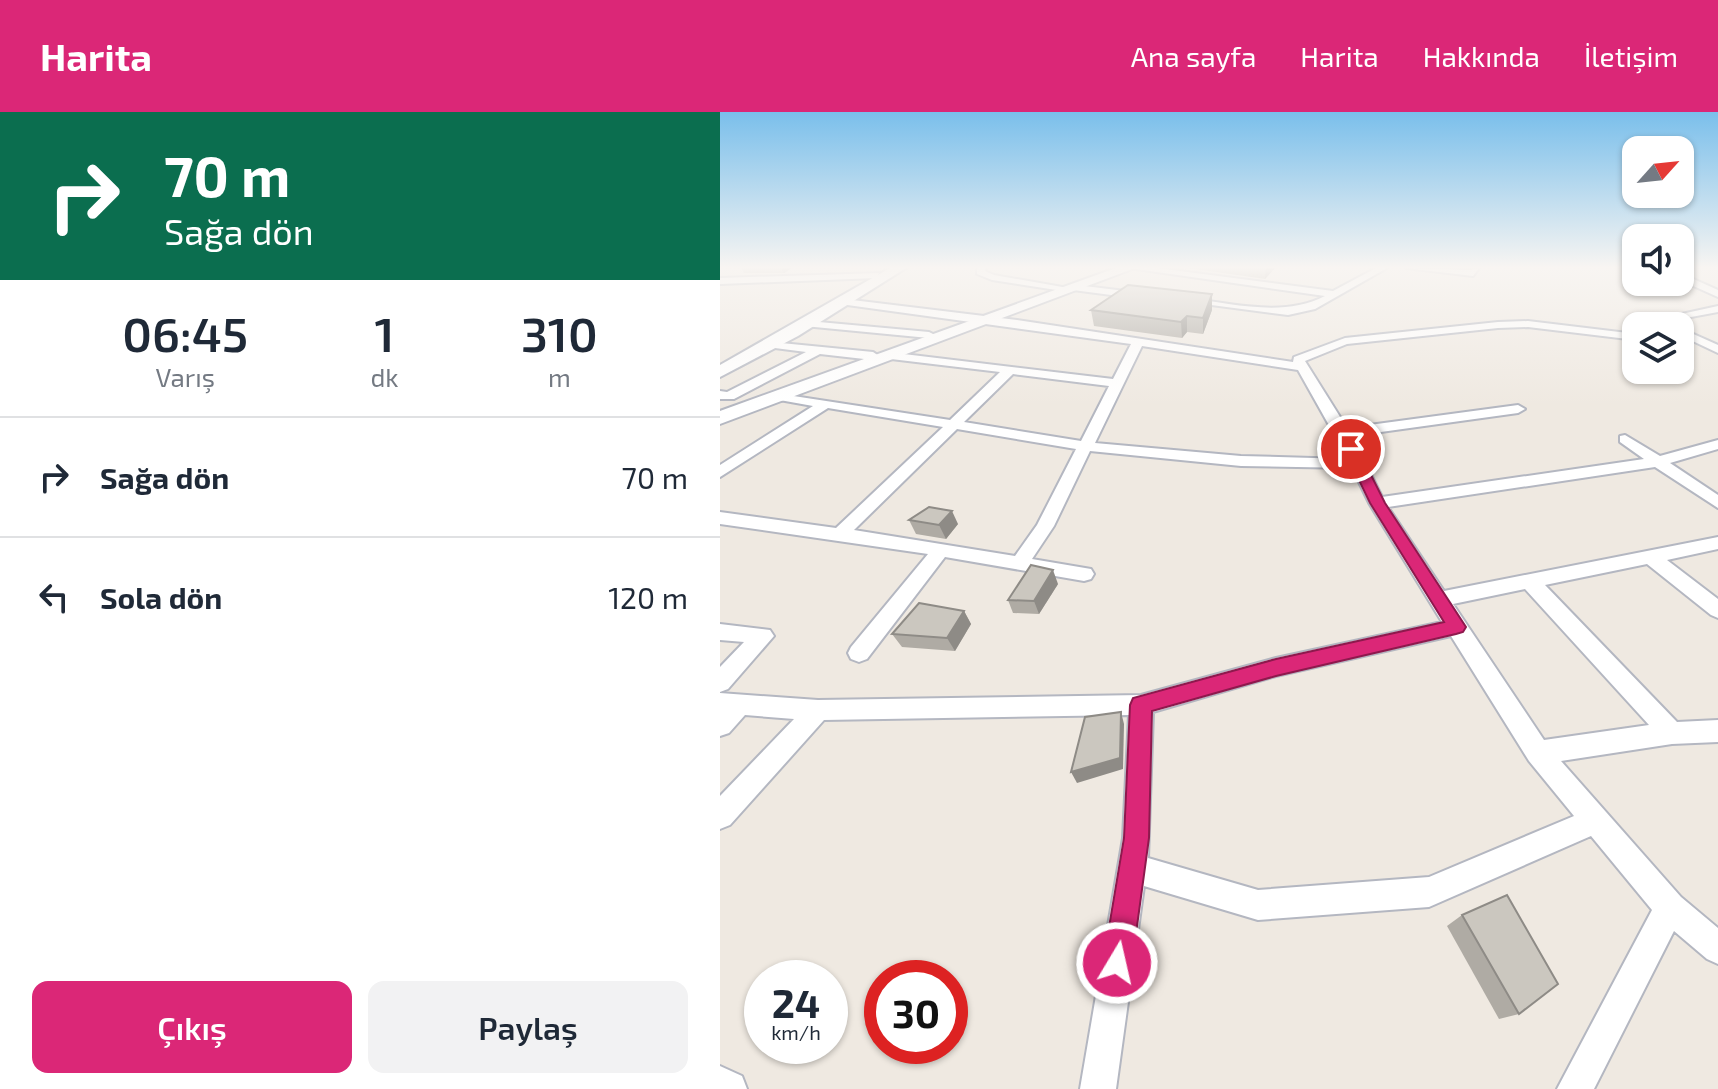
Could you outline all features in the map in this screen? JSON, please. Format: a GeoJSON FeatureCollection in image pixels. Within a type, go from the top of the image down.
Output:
{"type":"FeatureCollection","features":[{"type":"Feature","properties":{"kind":"main road"},"geometry":{"type":"LineString","coordinates":[[720,363],[815,314]]}},
{"type":"Feature","properties":{"kind":"main road"},"geometry":{"type":"LineString","coordinates":[[720,372],[822,314]]}},
{"type":"Feature","properties":{"kind":"main road"},"geometry":{"type":"LineString","coordinates":[[720,418],[998,314]]}},
{"type":"Feature","properties":{"kind":"main road"},"geometry":{"type":"LineString","coordinates":[[720,410],[988,317]]}},
{"type":"Feature","properties":{"kind":"street"},"geometry":{"type":"LineString","coordinates":[[954,314],[1302,367]]}},
{"type":"Feature","properties":{"kind":"street"},"geometry":{"type":"LineString","coordinates":[[808,324],[929,335]]}},
{"type":"Feature","properties":{"kind":"street"},"geometry":{"type":"LineString","coordinates":[[1622,335],[1528,324],[1498,325],[1345,341],[1298,360],[1343,433],[1377,503],[1538,753],[1670,908],[1718,948]]}},
{"type":"Feature","properties":{"kind":"street"},"geometry":{"type":"LineString","coordinates":[[1712,343],[1718,349]]}},
{"type":"Feature","properties":{"kind":"street"},"geometry":{"type":"LineString","coordinates":[[1020,563],[1045,526],[1137,344]]}},
{"type":"Feature","properties":{"kind":"street"},"geometry":{"type":"LineString","coordinates":[[771,345],[873,356]]}},
{"type":"Feature","properties":{"kind":"street"},"geometry":{"type":"LineString","coordinates":[[720,395],[729,396],[819,350]]}},
{"type":"Feature","properties":{"kind":"street"},"geometry":{"type":"LineString","coordinates":[[891,355],[1117,383]]}},
{"type":"Feature","properties":{"kind":"street"},"geometry":{"type":"LineString","coordinates":[[840,534],[1009,371]]}},
{"type":"Feature","properties":{"kind":"street"},"geometry":{"type":"LineString","coordinates":[[779,396],[1084,446],[1241,461],[1359,464]]}},
{"type":"Feature","properties":{"kind":"street"},"geometry":{"type":"LineString","coordinates":[[720,472],[823,405]]}},
{"type":"Feature","properties":{"kind":"street"},"geometry":{"type":"LineString","coordinates":[[1343,433],[1518,409]]}},
{"type":"Feature","properties":{"kind":"street"},"geometry":{"type":"LineString","coordinates":[[1625,439],[1718,503]]}},
{"type":"Feature","properties":{"kind":"street"},"geometry":{"type":"LineString","coordinates":[[1377,503],[1658,462],[1718,444]]}},
{"type":"Feature","properties":{"kind":"street"},"geometry":{"type":"LineString","coordinates":[[720,518],[840,534],[1084,574]]}},
{"type":"Feature","properties":{"kind":"street"},"geometry":{"type":"LineString","coordinates":[[1439,600],[1718,543]]}},
{"type":"Feature","properties":{"kind":"street"},"geometry":{"type":"LineString","coordinates":[[859,653],[941,550]]}},
{"type":"Feature","properties":{"kind":"street"},"geometry":{"type":"LineString","coordinates":[[1651,557],[1718,610]]}},
{"type":"Feature","properties":{"kind":"street"},"geometry":{"type":"LineString","coordinates":[[1529,581],[1672,733]]}},
{"type":"Feature","properties":{"kind":"street"},"geometry":{"type":"LineString","coordinates":[[720,725],[730,704],[818,710],[1141,705],[1276,667],[1456,627]]}},
{"type":"Feature","properties":{"kind":"street"},"geometry":{"type":"LineString","coordinates":[[720,632],[763,636],[720,682]]}},
{"type":"Feature","properties":{"kind":"street"},"geometry":{"type":"LineString","coordinates":[[1098,1089],[1137,838],[1141,705]]}},
{"type":"Feature","properties":{"kind":"street"},"geometry":{"type":"LineString","coordinates":[[720,815],[818,710]]}},
{"type":"Feature","properties":{"kind":"street"},"geometry":{"type":"LineString","coordinates":[[1538,753],[1672,733],[1718,731]]}},
{"type":"Feature","properties":{"kind":"street"},"geometry":{"type":"LineString","coordinates":[[1132,868],[1258,905],[1429,892],[1596,820]]}},
{"type":"Feature","properties":{"kind":"street"},"geometry":{"type":"LineString","coordinates":[[1575,1089],[1670,908]]}},
{"type":"Feature","properties":{"kind":"street"},"geometry":{"type":"LineString","coordinates":[[720,1084],[729,1089]]}},
{"type":"Feature","properties":{"kind":"building"},"geometry":{"type":"Polygon","coordinates":[[[1118,314],[1205,314],[1203,318],[1187,316],[1181,322],[1118,314]]]}},
{"type":"Feature","properties":{"kind":"building"},"geometry":{"type":"Polygon","coordinates":[[[929,507],[952,511],[939,525],[909,520],[929,507]]]}},
{"type":"Feature","properties":{"kind":"building"},"geometry":{"type":"Polygon","coordinates":[[[1031,565],[1053,570],[1034,601],[1008,600],[1031,565]]]}},
{"type":"Feature","properties":{"kind":"building"},"geometry":{"type":"Polygon","coordinates":[[[919,603],[964,611],[947,638],[892,634],[919,603]]]}},
{"type":"Feature","properties":{"kind":"building"},"geometry":{"type":"Polygon","coordinates":[[[1121,712],[1120,758],[1071,772],[1085,717],[1121,712]]]}},
{"type":"Feature","properties":{"kind":"building"},"geometry":{"type":"Polygon","coordinates":[[[1507,895],[1558,984],[1519,1014],[1462,915],[1507,895]]]}},
{"type":"Feature","properties":{"kind":"route"},"geometry":{"type":"LineString","coordinates":[[1117,963],[1137,838],[1141,705],[1276,667],[1456,627],[1377,503],[1351,449]]}}]}
